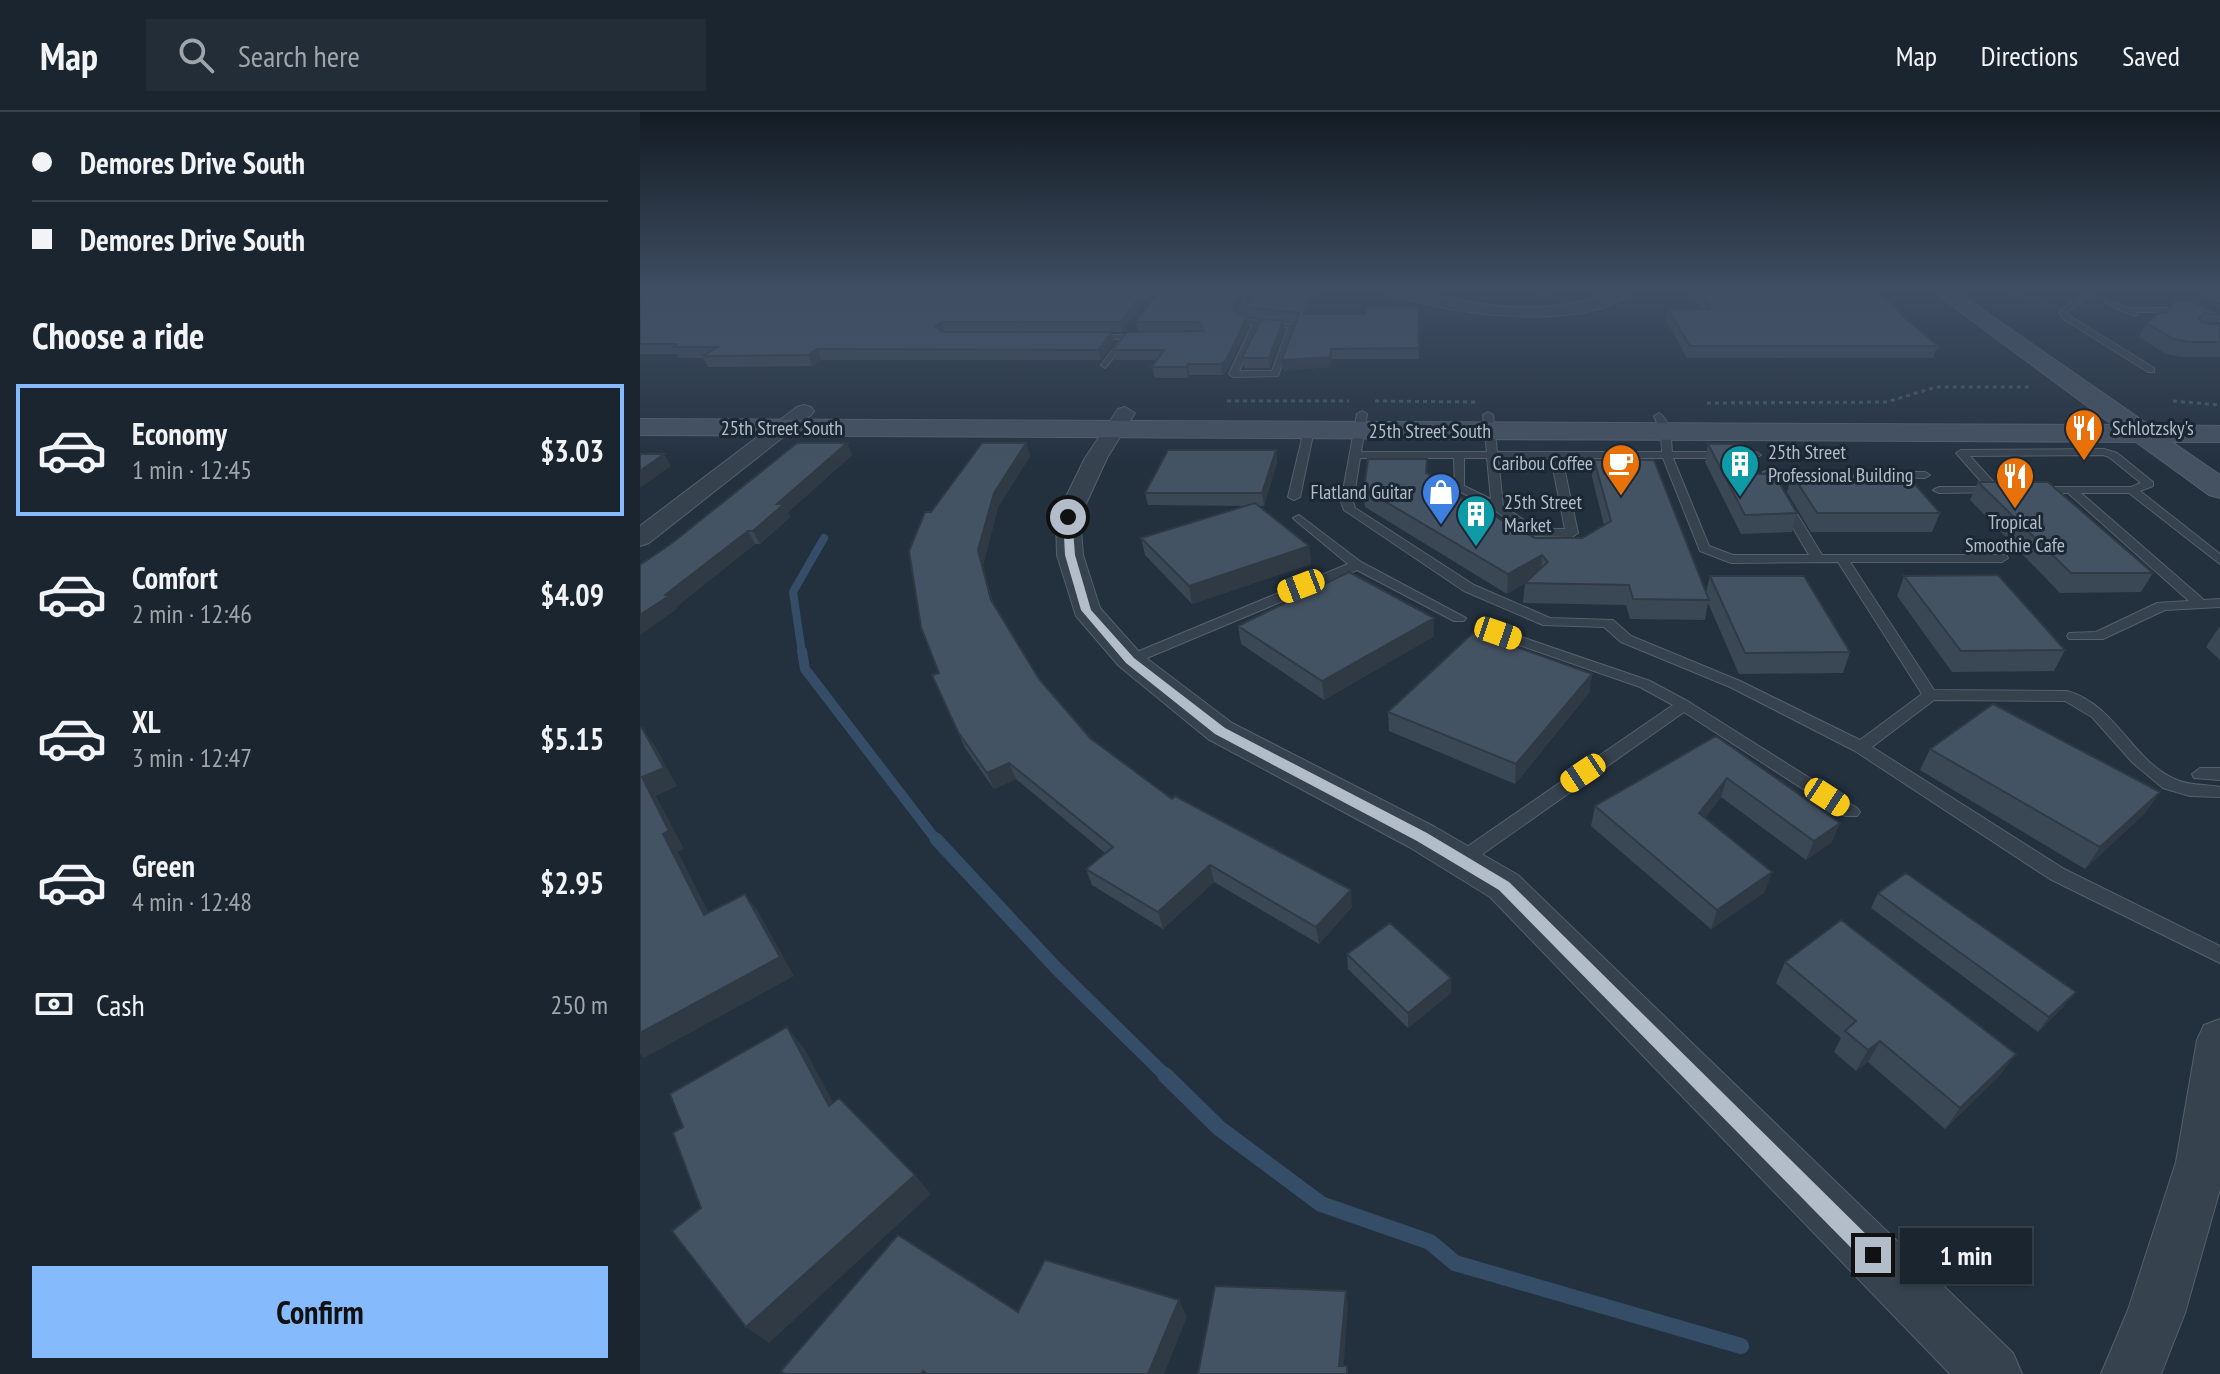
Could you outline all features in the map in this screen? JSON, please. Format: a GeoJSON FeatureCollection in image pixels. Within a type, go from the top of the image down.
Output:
{"type":"FeatureCollection","features":[{"type":"Feature","properties":{"kind":"main road"},"geometry":{"type":"LineString","coordinates":[[2036,349],[2148,418]]}},
{"type":"Feature","properties":{"kind":"main road"},"geometry":{"type":"LineString","coordinates":[[2053,349],[2148,418],[2220,489]]}},
{"type":"Feature","properties":{"kind":"main road","name":"25th Street South"},"geometry":{"type":"LineString","coordinates":[[640,411],[793,420]]}},
{"type":"Feature","properties":{"kind":"main road","name":"25th Street South"},"geometry":{"type":"LineString","coordinates":[[640,427],[793,420],[1358,420],[1664,435],[1750,444],[2148,418],[2183,434],[2220,434]]}},
{"type":"Feature","properties":{"kind":"main road","name":"25th Street South"},"geometry":{"type":"LineString","coordinates":[[1664,435],[2220,418]]}},
{"type":"Feature","properties":{"kind":"main road","name":"25th Street South"},"geometry":{"type":"LineString","coordinates":[[1120,421],[1309,430],[1358,420]]}},
{"type":"Feature","properties":{"kind":"main road"},"geometry":{"type":"LineString","coordinates":[[2183,434],[2220,459]]}},
{"type":"Feature","properties":{"kind":"street"},"geometry":{"type":"LineString","coordinates":[[640,538],[793,420]]}},
{"type":"Feature","properties":{"kind":"street"},"geometry":{"type":"LineString","coordinates":[[1120,421],[1068,517],[1070,555],[1086,610],[1130,660],[1220,731],[1504,886],[1992,1374]]}},
{"type":"Feature","properties":{"kind":"street"},"geometry":{"type":"LineString","coordinates":[[2131,1374],[2156,1313],[2202,1162],[2220,1040]]}},
{"type":"Feature","properties":{"kind":"lane"},"geometry":{"type":"LineString","coordinates":[[1105,365],[1118,349]]}},
{"type":"Feature","properties":{"kind":"lane"},"geometry":{"type":"LineString","coordinates":[[1245,349],[1233,374],[1275,374],[1284,349]]}},
{"type":"Feature","properties":{"kind":"lane"},"geometry":{"type":"LineString","coordinates":[[2117,349],[2151,370]]}},
{"type":"Feature","properties":{"kind":"lane"},"geometry":{"type":"LineString","coordinates":[[1459,455],[1358,420],[1347,502],[1350,510],[1469,588],[1548,622],[1608,623],[1626,639],[1735,684],[1861,747],[2057,874],[2220,955]]}},
{"type":"Feature","properties":{"kind":"lane"},"geometry":{"type":"LineString","coordinates":[[1489,426],[1459,455],[1459,487],[1497,507],[1534,533],[1572,533],[1556,455]]}},
{"type":"Feature","properties":{"kind":"lane"},"geometry":{"type":"LineString","coordinates":[[1489,426],[1556,455],[1664,435],[1704,548],[1731,559],[2002,558]]}},
{"type":"Feature","properties":{"kind":"lane"},"geometry":{"type":"LineString","coordinates":[[1489,426],[1497,507]]}},
{"type":"Feature","properties":{"kind":"lane"},"geometry":{"type":"LineString","coordinates":[[1294,497],[1309,430]]}},
{"type":"Feature","properties":{"kind":"lane"},"geometry":{"type":"LineString","coordinates":[[1750,444],[1818,559]]}},
{"type":"Feature","properties":{"kind":"lane"},"geometry":{"type":"LineString","coordinates":[[1995,490],[1961,453],[2104,452],[2113,455],[2149,484],[2132,490],[2025,490]]}},
{"type":"Feature","properties":{"kind":"lane"},"geometry":{"type":"LineString","coordinates":[[1767,474],[1830,475]]}},
{"type":"Feature","properties":{"kind":"lane"},"geometry":{"type":"LineString","coordinates":[[1878,475],[1925,475]]}},
{"type":"Feature","properties":{"kind":"lane"},"geometry":{"type":"LineString","coordinates":[[1939,490],[2010,490]]}},
{"type":"Feature","properties":{"kind":"lane"},"geometry":{"type":"LineString","coordinates":[[2071,490],[2201,604]]}},
{"type":"Feature","properties":{"kind":"lane"},"geometry":{"type":"LineString","coordinates":[[2132,490],[2220,560]]}},
{"type":"Feature","properties":{"kind":"lane"},"geometry":{"type":"LineString","coordinates":[[1299,518],[1357,565],[1459,618]]}},
{"type":"Feature","properties":{"kind":"lane"},"geometry":{"type":"LineString","coordinates":[[1842,559],[1930,695]]}},
{"type":"Feature","properties":{"kind":"lane"},"geometry":{"type":"LineString","coordinates":[[1130,660],[1357,565]]}},
{"type":"Feature","properties":{"kind":"lane"},"geometry":{"type":"LineString","coordinates":[[2074,636],[2098,636],[2162,606],[2220,603]]}},
{"type":"Feature","properties":{"kind":"lane"},"geometry":{"type":"LineString","coordinates":[[1498,633],[1645,684],[1684,705],[1851,812]]}},
{"type":"Feature","properties":{"kind":"lane"},"geometry":{"type":"LineString","coordinates":[[1861,747],[1930,695],[2067,696],[2078,700],[2158,780],[2192,793],[2217,792]]}},
{"type":"Feature","properties":{"kind":"lane"},"geometry":{"type":"LineString","coordinates":[[1461,860],[1684,705]]}},
{"type":"Feature","properties":{"kind":"lane"},"geometry":{"type":"LineString","coordinates":[[2200,774],[2220,774]]}},
{"type":"Feature","properties":{"kind":"path"},"geometry":{"type":"LineString","coordinates":[[1698,403],[1887,402],[1936,387],[2040,387]]}},
{"type":"Feature","properties":{"kind":"path"},"geometry":{"type":"LineString","coordinates":[[1224,401],[1358,420],[1489,426]]}},
{"type":"Feature","properties":{"kind":"path"},"geometry":{"type":"LineString","coordinates":[[2148,418],[2220,405]]}},
{"type":"Feature","properties":{"kind":"building"},"geometry":{"type":"Polygon","coordinates":[[[715,349],[1099,349],[817,349],[808,355],[702,356],[715,349]]]}},
{"type":"Feature","properties":{"kind":"building"},"geometry":{"type":"Polygon","coordinates":[[[1231,349],[1221,364],[1188,364],[1186,367],[1152,367],[1164,350],[1113,350],[1231,349]]]}},
{"type":"Feature","properties":{"kind":"building"},"geometry":{"type":"Polygon","coordinates":[[[1246,349],[1272,349],[1269,358],[1242,358],[1246,349]]]}},
{"type":"Feature","properties":{"kind":"building"},"geometry":{"type":"Polygon","coordinates":[[[1286,349],[1340,349],[1331,349],[1330,357],[1282,360],[1286,349]]]}},
{"type":"Feature","properties":{"kind":"building"},"geometry":{"type":"Polygon","coordinates":[[[797,443],[847,443],[777,504],[784,504],[753,531],[748,531],[665,595],[669,596],[640,615],[640,565],[797,443]]]}},
{"type":"Feature","properties":{"kind":"building"},"geometry":{"type":"Polygon","coordinates":[[[982,443],[1026,443],[994,493],[978,550],[991,600],[1039,679],[1090,738],[1172,799],[1175,796],[1351,890],[1316,927],[1210,865],[1158,912],[1086,869],[1113,847],[1009,763],[987,773],[958,732],[932,675],[939,673],[921,627],[909,551],[925,512],[931,512],[982,443]]]}},
{"type":"Feature","properties":{"kind":"building"},"geometry":{"type":"Polygon","coordinates":[[[1708,444],[1742,444],[1759,474],[1774,474],[1797,513],[1745,515],[1708,444]]]}},
{"type":"Feature","properties":{"kind":"building"},"geometry":{"type":"Polygon","coordinates":[[[1168,450],[1276,450],[1262,493],[1145,493],[1168,450]]]}},
{"type":"Feature","properties":{"kind":"building"},"geometry":{"type":"Polygon","coordinates":[[[640,454],[664,454],[640,471],[640,454]]]}},
{"type":"Feature","properties":{"kind":"building","name":"25th Street Market"},"geometry":{"type":"Polygon","coordinates":[[[1368,459],[1427,459],[1426,473],[1443,481],[1441,487],[1535,538],[1582,538],[1611,521],[1594,460],[1654,460],[1709,600],[1633,599],[1629,585],[1525,583],[1548,562],[1542,555],[1508,574],[1364,489],[1368,459]]]}},
{"type":"Feature","properties":{"kind":"building"},"geometry":{"type":"Polygon","coordinates":[[[1792,474],[1906,474],[1940,513],[1817,513],[1792,474]]]}},
{"type":"Feature","properties":{"kind":"building"},"geometry":{"type":"Polygon","coordinates":[[[1978,482],[2048,482],[2153,573],[2071,573],[1978,482]]]}},
{"type":"Feature","properties":{"kind":"building"},"geometry":{"type":"Polygon","coordinates":[[[1255,503],[1309,546],[1189,586],[1141,538],[1255,503]]]}},
{"type":"Feature","properties":{"kind":"building"},"geometry":{"type":"Polygon","coordinates":[[[1349,572],[1434,618],[1322,681],[1238,626],[1349,572]]]}},
{"type":"Feature","properties":{"kind":"building"},"geometry":{"type":"Polygon","coordinates":[[[1998,575],[2065,650],[1961,651],[1904,576],[1998,575]]]}},
{"type":"Feature","properties":{"kind":"building"},"geometry":{"type":"Polygon","coordinates":[[[1710,576],[1804,576],[1850,652],[1745,653],[1710,576]]]}},
{"type":"Feature","properties":{"kind":"building"},"geometry":{"type":"Polygon","coordinates":[[[1474,632],[1592,674],[1516,764],[1388,712],[1474,632]]]}},
{"type":"Feature","properties":{"kind":"building"},"geometry":{"type":"Polygon","coordinates":[[[1993,704],[2160,792],[2100,847],[1930,749],[1993,704]]]}},
{"type":"Feature","properties":{"kind":"building"},"geometry":{"type":"Polygon","coordinates":[[[640,729],[664,768],[642,777],[669,831],[663,834],[704,915],[745,894],[780,957],[640,1033],[640,729]]]}},
{"type":"Feature","properties":{"kind":"building"},"geometry":{"type":"Polygon","coordinates":[[[1716,736],[1840,823],[1814,841],[1727,778],[1699,813],[1772,872],[1717,910],[1595,806],[1716,736]]]}},
{"type":"Feature","properties":{"kind":"building"},"geometry":{"type":"Polygon","coordinates":[[[1906,873],[2076,992],[2049,1017],[1878,893],[1906,873]]]}},
{"type":"Feature","properties":{"kind":"building"},"geometry":{"type":"Polygon","coordinates":[[[1841,920],[2016,1054],[1960,1108],[1880,1041],[1868,1050],[1845,1031],[1856,1021],[1785,962],[1841,920]]]}},
{"type":"Feature","properties":{"kind":"building"},"geometry":{"type":"Polygon","coordinates":[[[1390,923],[1451,978],[1408,1013],[1347,954],[1390,923]]]}},
{"type":"Feature","properties":{"kind":"building"},"geometry":{"type":"Polygon","coordinates":[[[787,1027],[829,1106],[839,1098],[915,1175],[746,1327],[672,1231],[701,1208],[673,1133],[683,1127],[670,1094],[787,1027]]]}},
{"type":"Feature","properties":{"kind":"building"},"geometry":{"type":"Polygon","coordinates":[[[898,1235],[1018,1312],[1045,1260],[1179,1300],[1148,1374],[927,1374],[923,1371],[921,1374],[785,1374],[781,1371],[898,1235]]]}},
{"type":"Feature","properties":{"kind":"building"},"geometry":{"type":"Polygon","coordinates":[[[1215,1286],[1346,1291],[1339,1366],[1347,1366],[1347,1374],[1198,1374],[1215,1286]]]}},
{"type":"Feature","properties":{"kind":"waterway"},"geometry":{"type":"LineString","coordinates":[[802,653],[793,592],[824,538]]}},
{"type":"Feature","properties":{"kind":"waterway"},"geometry":{"type":"LineString","coordinates":[[802,651],[805,669],[937,841]]}},
{"type":"Feature","properties":{"kind":"waterway"},"geometry":{"type":"LineString","coordinates":[[936,839],[1057,969],[1167,1077]]}},
{"type":"Feature","properties":{"kind":"waterway"},"geometry":{"type":"LineString","coordinates":[[1165,1075],[1219,1128],[1321,1204],[1430,1242],[1455,1263],[1741,1346]]}},
{"type":"Feature","properties":{"kind":"place","name":"Schlotzsky's"},"geometry":{"type":"Point","coordinates":[2084,462]}},
{"type":"Feature","properties":{"kind":"place","name":"Caribou Coffee"},"geometry":{"type":"Point","coordinates":[1621,497]}},
{"type":"Feature","properties":{"kind":"place","name":"25th Street Professional Building"},"geometry":{"type":"Point","coordinates":[1740,498]}},
{"type":"Feature","properties":{"kind":"place","name":"Tropical Smoothie Cafe"},"geometry":{"type":"Point","coordinates":[2015,510]}},
{"type":"Feature","properties":{"kind":"place","name":"Flatland Guitar"},"geometry":{"type":"Point","coordinates":[1441,526]}},
{"type":"Feature","properties":{"kind":"place","name":"25th Street Market"},"geometry":{"type":"Point","coordinates":[1476,548]}},
{"type":"Feature","properties":{"kind":"route"},"geometry":{"type":"LineString","coordinates":[[1068,517],[1070,555],[1086,610],[1130,660],[1220,731],[1422,837],[1504,886],[1873,1255]]}}]}
